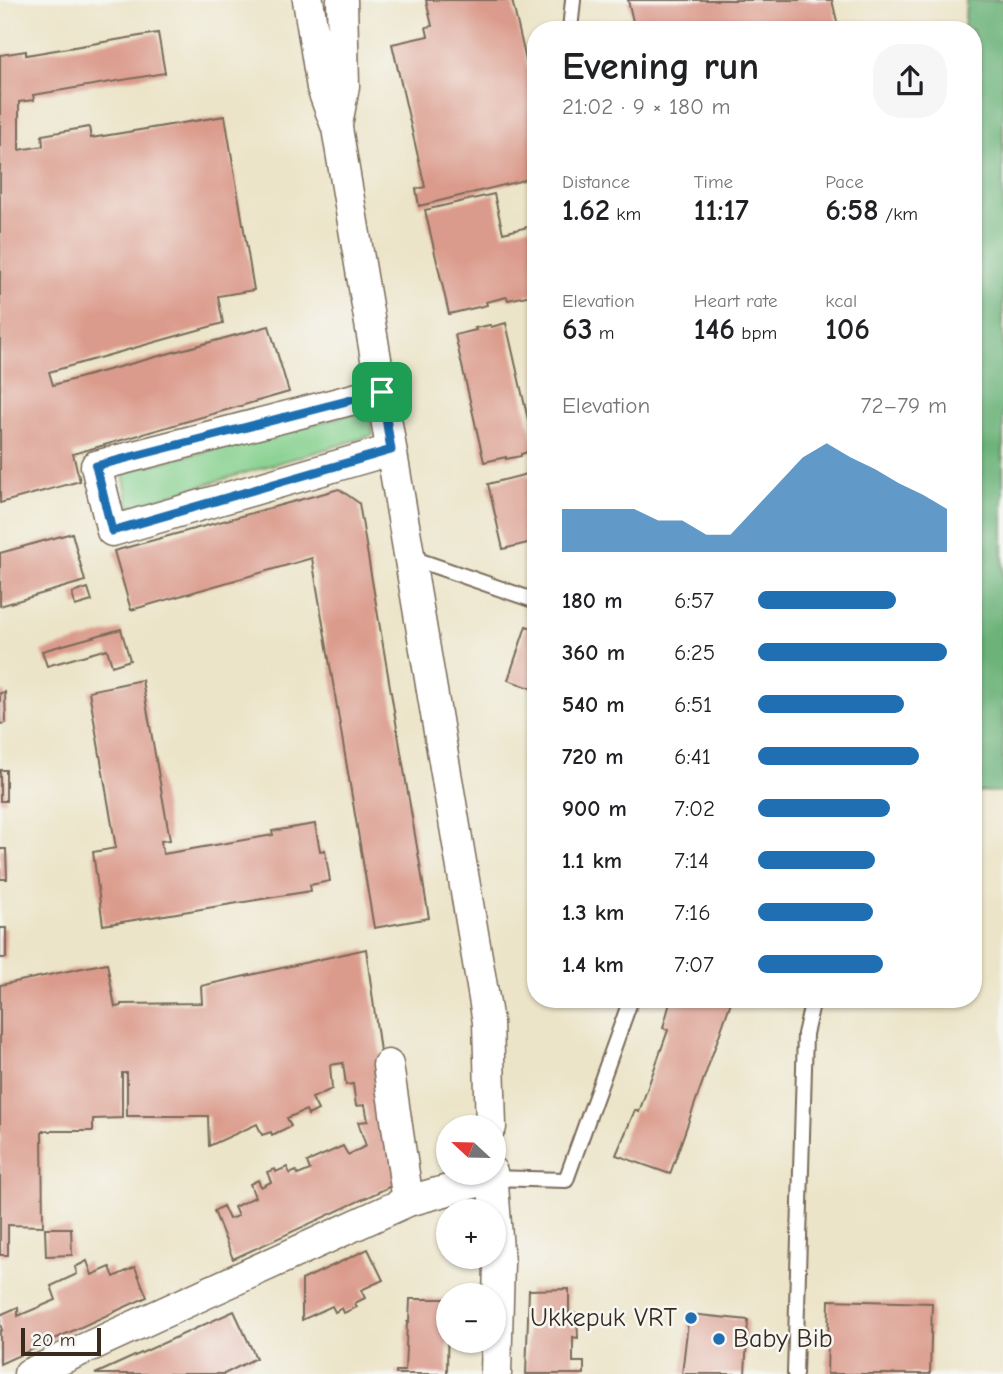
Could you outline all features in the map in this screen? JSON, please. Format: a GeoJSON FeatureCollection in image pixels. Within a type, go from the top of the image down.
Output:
{"type":"FeatureCollection","features":[{"type":"Feature","properties":{"kind":"street"},"geometry":{"type":"LineString","coordinates":[[308,0],[322,88],[337,128],[488,1023],[491,1115]]}},
{"type":"Feature","properties":{"kind":"street"},"geometry":{"type":"LineString","coordinates":[[337,128],[344,86],[342,0]]}},
{"type":"Feature","properties":{"kind":"street"},"geometry":{"type":"LineString","coordinates":[[382,392],[96,466],[112,531],[391,450]]}},
{"type":"Feature","properties":{"kind":"street"},"geometry":{"type":"LineString","coordinates":[[388,1065],[408,1202]]}},
{"type":"Feature","properties":{"kind":"street"},"geometry":{"type":"LineString","coordinates":[[29,1374],[408,1202],[461,1185]]}},
{"type":"Feature","properties":{"kind":"street"},"geometry":{"type":"LineString","coordinates":[[493,1185],[499,1263],[496,1374]]}},
{"type":"Feature","properties":{"kind":"lane"},"geometry":{"type":"LineString","coordinates":[[571,21],[573,0]]}},
{"type":"Feature","properties":{"kind":"lane"},"geometry":{"type":"LineString","coordinates":[[409,557],[527,598]]}},
{"type":"Feature","properties":{"kind":"lane"},"geometry":{"type":"LineString","coordinates":[[506,1176],[566,1180],[628,1008]]}},
{"type":"Feature","properties":{"kind":"lane"},"geometry":{"type":"LineString","coordinates":[[795,1374],[805,1034],[811,1008]]}},
{"type":"Feature","properties":{"kind":"green space"},"geometry":{"type":"Polygon","coordinates":[[[966,0],[1003,0],[1003,792],[982,792],[982,21],[965,21],[966,0]]]}},
{"type":"Feature","properties":{"kind":"green space"},"geometry":{"type":"Polygon","coordinates":[[[369,410],[373,435],[129,507],[123,472],[369,410]]]}},
{"type":"Feature","properties":{"kind":"building"},"geometry":{"type":"Polygon","coordinates":[[[426,0],[512,0],[527,64],[527,179],[419,206],[416,189],[425,187],[392,44],[428,36],[426,27],[432,26],[426,0]]]}},
{"type":"Feature","properties":{"kind":"building"},"geometry":{"type":"Polygon","coordinates":[[[628,0],[832,0],[837,21],[633,21],[628,0]]]}},
{"type":"Feature","properties":{"kind":"building"},"geometry":{"type":"Polygon","coordinates":[[[158,33],[165,73],[33,95],[34,100],[19,102],[19,150],[43,146],[42,135],[89,127],[91,138],[225,116],[254,290],[218,296],[223,323],[49,372],[53,385],[269,326],[289,392],[73,454],[80,481],[0,503],[0,55],[26,51],[26,55],[158,33]]]}},
{"type":"Feature","properties":{"kind":"building"},"geometry":{"type":"Polygon","coordinates":[[[494,194],[503,233],[527,227],[527,296],[508,300],[507,297],[449,314],[425,210],[494,194]]]}},
{"type":"Feature","properties":{"kind":"building"},"geometry":{"type":"Polygon","coordinates":[[[506,323],[527,415],[527,452],[521,456],[484,462],[455,335],[476,330],[475,328],[506,323]]]}},
{"type":"Feature","properties":{"kind":"building"},"geometry":{"type":"Polygon","coordinates":[[[527,474],[527,543],[503,549],[488,484],[527,474]]]}},
{"type":"Feature","properties":{"kind":"building"},"geometry":{"type":"Polygon","coordinates":[[[339,489],[359,503],[429,918],[374,928],[312,558],[131,610],[114,551],[339,489]]]}},
{"type":"Feature","properties":{"kind":"building"},"geometry":{"type":"Polygon","coordinates":[[[72,533],[85,581],[0,606],[0,553],[72,533]]]}},
{"type":"Feature","properties":{"kind":"building"},"geometry":{"type":"Polygon","coordinates":[[[88,588],[92,601],[75,606],[72,593],[88,588]]]}},
{"type":"Feature","properties":{"kind":"building"},"geometry":{"type":"Polygon","coordinates":[[[526,626],[527,626],[527,687],[508,680],[526,626]]]}},
{"type":"Feature","properties":{"kind":"building"},"geometry":{"type":"Polygon","coordinates":[[[121,629],[130,660],[112,666],[107,649],[47,666],[42,651],[121,629]]]}},
{"type":"Feature","properties":{"kind":"building"},"geometry":{"type":"Polygon","coordinates":[[[142,680],[170,840],[161,841],[163,854],[273,835],[272,831],[315,824],[320,851],[325,850],[330,881],[310,885],[311,891],[103,925],[93,852],[116,848],[89,691],[142,680]]]}},
{"type":"Feature","properties":{"kind":"building"},"geometry":{"type":"Polygon","coordinates":[[[5,692],[6,723],[0,724],[0,693],[5,692]]]}},
{"type":"Feature","properties":{"kind":"building"},"geometry":{"type":"Polygon","coordinates":[[[0,770],[6,770],[6,801],[0,801],[0,770]]]}},
{"type":"Feature","properties":{"kind":"building"},"geometry":{"type":"Polygon","coordinates":[[[0,849],[6,849],[7,879],[0,879],[0,849]]]}},
{"type":"Feature","properties":{"kind":"building"},"geometry":{"type":"Polygon","coordinates":[[[0,928],[6,928],[6,958],[0,958],[0,928]]]}},
{"type":"Feature","properties":{"kind":"building"},"geometry":{"type":"Polygon","coordinates":[[[366,949],[398,1183],[233,1259],[214,1211],[223,1206],[229,1219],[238,1216],[234,1207],[255,1197],[250,1184],[258,1180],[261,1187],[271,1182],[267,1172],[275,1169],[276,1172],[287,1167],[290,1174],[296,1171],[298,1175],[310,1170],[307,1162],[343,1146],[348,1155],[366,1146],[358,1122],[368,1121],[365,1105],[356,1106],[353,1084],[346,1085],[343,1063],[330,1065],[332,1089],[312,1098],[318,1110],[308,1115],[306,1110],[287,1118],[291,1126],[272,1135],[271,1132],[262,1135],[257,1124],[209,1146],[208,1116],[127,1116],[127,1073],[122,1073],[122,1118],[93,1119],[93,1131],[42,1131],[43,1226],[8,1225],[8,1255],[0,1255],[0,985],[107,963],[115,1007],[121,1004],[202,1003],[201,986],[366,949]]]}},
{"type":"Feature","properties":{"kind":"building"},"geometry":{"type":"Polygon","coordinates":[[[669,1008],[729,1008],[670,1174],[616,1155],[635,1110],[639,1112],[668,1030],[663,1028],[669,1008]]]}},
{"type":"Feature","properties":{"kind":"building"},"geometry":{"type":"Polygon","coordinates":[[[45,1228],[71,1228],[72,1255],[46,1256],[45,1228]]]}},
{"type":"Feature","properties":{"kind":"building"},"geometry":{"type":"Polygon","coordinates":[[[368,1249],[383,1280],[361,1290],[365,1298],[355,1303],[357,1307],[344,1313],[342,1308],[335,1312],[332,1306],[302,1320],[302,1280],[368,1249]]]}},
{"type":"Feature","properties":{"kind":"building"},"geometry":{"type":"Polygon","coordinates":[[[87,1261],[92,1275],[110,1267],[114,1277],[135,1267],[147,1297],[0,1364],[0,1315],[18,1307],[18,1316],[56,1300],[51,1286],[77,1274],[75,1267],[87,1261]]]}},
{"type":"Feature","properties":{"kind":"building"},"geometry":{"type":"Polygon","coordinates":[[[569,1289],[569,1313],[577,1313],[578,1338],[573,1337],[573,1362],[584,1362],[584,1374],[526,1374],[529,1290],[569,1289]]]}},
{"type":"Feature","properties":{"kind":"building"},"geometry":{"type":"Polygon","coordinates":[[[410,1299],[436,1299],[436,1353],[447,1353],[447,1374],[396,1374],[396,1371],[405,1371],[410,1299]]]}},
{"type":"Feature","properties":{"kind":"building"},"geometry":{"type":"Polygon","coordinates":[[[829,1300],[932,1303],[930,1374],[827,1374],[829,1300]]]}},
{"type":"Feature","properties":{"kind":"building"},"geometry":{"type":"Polygon","coordinates":[[[234,1311],[256,1358],[224,1374],[95,1374],[234,1311]]]}},
{"type":"Feature","properties":{"kind":"building"},"geometry":{"type":"Polygon","coordinates":[[[689,1314],[748,1320],[745,1374],[682,1374],[689,1314]]]}},
{"type":"Feature","properties":{"kind":"place","name":"Ukkepuk VRT"},"geometry":{"type":"Point","coordinates":[691,1318]}},
{"type":"Feature","properties":{"kind":"place","name":"Baby Bib"},"geometry":{"type":"Point","coordinates":[719,1339]}},
{"type":"Feature","properties":{"kind":"route"},"geometry":{"type":"LineString","coordinates":[[382,392],[391,450],[112,531],[96,466],[382,392]]}}]}
